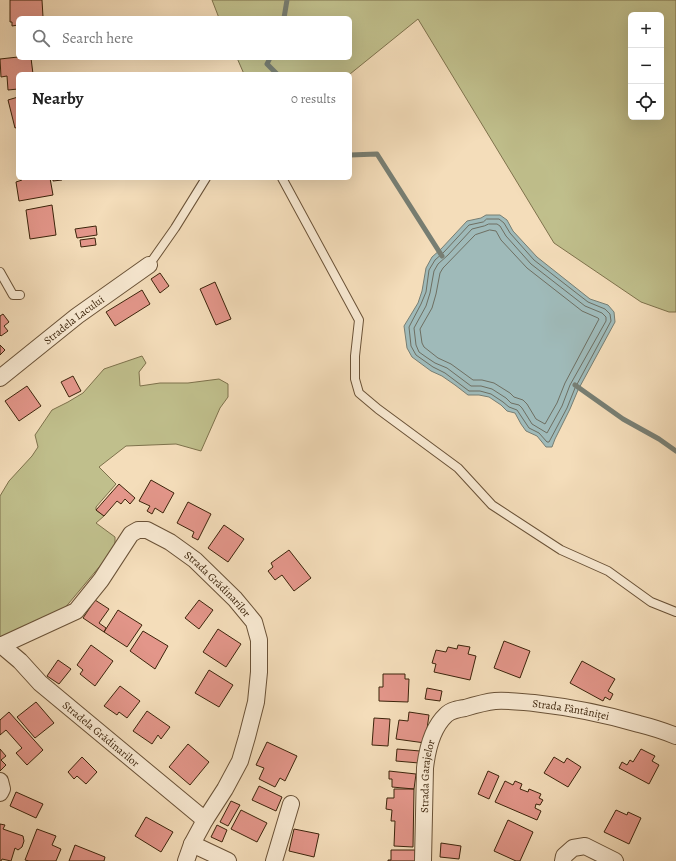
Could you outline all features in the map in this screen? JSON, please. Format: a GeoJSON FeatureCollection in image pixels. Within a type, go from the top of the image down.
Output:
{"type":"FeatureCollection","features":[{"type":"Feature","properties":{"kind":"street","name":"Stradela Lacului"},"geometry":{"type":"LineString","coordinates":[[0,378],[77,316],[150,265]]}},
{"type":"Feature","properties":{"kind":"street","name":"Strada Grădinarilor"},"geometry":{"type":"LineString","coordinates":[[0,646],[76,611],[101,580],[130,534],[138,530],[147,530],[170,542],[195,560],[235,599],[254,622],[259,640],[256,702],[246,743],[240,760],[192,844],[186,861]]}},
{"type":"Feature","properties":{"kind":"street","name":"Stradela Grădinarilor"},"geometry":{"type":"LineString","coordinates":[[0,646],[20,661],[40,683],[205,820]]}},
{"type":"Feature","properties":{"kind":"street","name":"Strada Fântâniței"},"geometry":{"type":"LineString","coordinates":[[463,708],[496,701],[552,705],[628,720],[665,731],[676,736]]}},
{"type":"Feature","properties":{"kind":"street","name":"Strada Garajelor"},"geometry":{"type":"LineString","coordinates":[[423,861],[425,768],[427,757],[431,742],[440,722],[446,715],[454,710],[463,708]]}},
{"type":"Feature","properties":{"kind":"street"},"geometry":{"type":"LineString","coordinates":[[0,781],[2,789],[0,793]]}},
{"type":"Feature","properties":{"kind":"street"},"geometry":{"type":"LineString","coordinates":[[274,861],[291,804]]}},
{"type":"Feature","properties":{"kind":"street"},"geometry":{"type":"LineString","coordinates":[[192,844],[228,861]]}},
{"type":"Feature","properties":{"kind":"street"},"geometry":{"type":"LineString","coordinates":[[563,861],[564,856],[573,848],[585,846],[615,861]]}},
{"type":"Feature","properties":{"kind":"lane"},"geometry":{"type":"LineString","coordinates":[[150,265],[205,180]]}},
{"type":"Feature","properties":{"kind":"lane"},"geometry":{"type":"LineString","coordinates":[[283,180],[358,320],[355,379],[359,393],[458,468],[492,505],[561,550],[608,571],[651,602],[676,612]]}},
{"type":"Feature","properties":{"kind":"lane"},"geometry":{"type":"LineString","coordinates":[[0,272],[14,294],[20,295]]}},
{"type":"Feature","properties":{"kind":"shaded area"},"geometry":{"type":"Polygon","coordinates":[[[212,0],[676,0],[676,312],[669,312],[641,302],[554,243],[418,19],[352,72],[243,72],[238,60],[352,60],[352,16],[218,16],[212,0]]]}},
{"type":"Feature","properties":{"kind":"shaded area"},"geometry":{"type":"Polygon","coordinates":[[[142,356],[146,363],[139,372],[140,386],[160,383],[188,383],[219,379],[228,384],[228,397],[220,408],[201,451],[176,444],[126,446],[99,467],[116,484],[96,507],[96,510],[104,516],[96,523],[115,537],[115,548],[64,609],[0,638],[0,496],[9,481],[32,456],[38,447],[35,435],[52,410],[83,393],[104,369],[142,356]]]}},
{"type":"Feature","properties":{"kind":"water"},"geometry":{"type":"Polygon","coordinates":[[[486,215],[500,215],[507,220],[513,231],[537,257],[590,299],[608,305],[614,312],[615,322],[578,390],[552,447],[546,447],[537,436],[526,431],[515,413],[507,411],[489,397],[468,395],[412,357],[407,348],[404,326],[418,303],[422,291],[426,268],[432,257],[467,221],[481,218],[486,215]]]}},
{"type":"Feature","properties":{"kind":"building"},"geometry":{"type":"Polygon","coordinates":[[[10,0],[42,0],[43,16],[16,16],[16,25],[12,26],[12,22],[10,22],[10,0]]]}},
{"type":"Feature","properties":{"kind":"building"},"geometry":{"type":"Polygon","coordinates":[[[16,57],[16,60],[31,60],[33,72],[16,72],[16,89],[8,90],[7,76],[1,77],[0,59],[16,57]]]}},
{"type":"Feature","properties":{"kind":"building"},"geometry":{"type":"Polygon","coordinates":[[[16,98],[15,128],[8,100],[16,98]]]}},
{"type":"Feature","properties":{"kind":"building"},"geometry":{"type":"Polygon","coordinates":[[[22,180],[50,180],[53,195],[19,201],[16,182],[22,180]]]}},
{"type":"Feature","properties":{"kind":"building"},"geometry":{"type":"Polygon","coordinates":[[[52,205],[56,235],[30,239],[26,210],[52,205]]]}},
{"type":"Feature","properties":{"kind":"building"},"geometry":{"type":"Polygon","coordinates":[[[96,226],[97,235],[77,238],[75,229],[96,226]]]}},
{"type":"Feature","properties":{"kind":"building"},"geometry":{"type":"Polygon","coordinates":[[[95,238],[96,245],[81,247],[80,240],[95,238]]]}},
{"type":"Feature","properties":{"kind":"building"},"geometry":{"type":"Polygon","coordinates":[[[160,273],[169,286],[160,293],[151,279],[160,273]]]}},
{"type":"Feature","properties":{"kind":"building"},"geometry":{"type":"Polygon","coordinates":[[[215,282],[231,319],[216,325],[200,289],[215,282]]]}},
{"type":"Feature","properties":{"kind":"building"},"geometry":{"type":"Polygon","coordinates":[[[142,290],[150,304],[115,326],[106,312],[142,290]]]}},
{"type":"Feature","properties":{"kind":"building"},"geometry":{"type":"Polygon","coordinates":[[[3,314],[9,322],[4,326],[8,331],[1,336],[0,316],[3,314]]]}},
{"type":"Feature","properties":{"kind":"building"},"geometry":{"type":"Polygon","coordinates":[[[0,345],[5,350],[0,355],[0,345]]]}},
{"type":"Feature","properties":{"kind":"building"},"geometry":{"type":"Polygon","coordinates":[[[73,376],[81,391],[69,397],[61,382],[73,376]]]}},
{"type":"Feature","properties":{"kind":"building"},"geometry":{"type":"Polygon","coordinates":[[[27,386],[41,406],[19,421],[5,401],[27,386]]]}},
{"type":"Feature","properties":{"kind":"building"},"geometry":{"type":"Polygon","coordinates":[[[151,480],[174,493],[163,513],[155,508],[152,514],[147,511],[150,506],[139,501],[151,480]]]}},
{"type":"Feature","properties":{"kind":"building"},"geometry":{"type":"Polygon","coordinates":[[[119,484],[135,498],[130,504],[125,499],[121,504],[117,501],[104,516],[96,510],[119,484]]]}},
{"type":"Feature","properties":{"kind":"building"},"geometry":{"type":"Polygon","coordinates":[[[188,502],[211,514],[198,540],[192,537],[194,532],[177,523],[188,502]]]}},
{"type":"Feature","properties":{"kind":"building"},"geometry":{"type":"Polygon","coordinates":[[[224,525],[244,539],[228,562],[208,548],[224,525]]]}},
{"type":"Feature","properties":{"kind":"building"},"geometry":{"type":"Polygon","coordinates":[[[289,550],[311,578],[294,591],[282,575],[275,580],[268,571],[273,567],[271,563],[289,550]]]}},
{"type":"Feature","properties":{"kind":"building"},"geometry":{"type":"Polygon","coordinates":[[[95,600],[109,609],[99,623],[106,628],[104,632],[83,618],[95,600]]]}},
{"type":"Feature","properties":{"kind":"building"},"geometry":{"type":"Polygon","coordinates":[[[199,600],[213,610],[199,629],[185,618],[199,600]]]}},
{"type":"Feature","properties":{"kind":"building"},"geometry":{"type":"Polygon","coordinates":[[[118,610],[142,625],[127,647],[104,632],[118,610]]]}},
{"type":"Feature","properties":{"kind":"building"},"geometry":{"type":"Polygon","coordinates":[[[218,629],[241,644],[226,667],[203,652],[218,629]]]}},
{"type":"Feature","properties":{"kind":"building"},"geometry":{"type":"Polygon","coordinates":[[[143,631],[168,646],[155,669],[130,651],[143,631]]]}},
{"type":"Feature","properties":{"kind":"building"},"geometry":{"type":"Polygon","coordinates":[[[504,641],[530,651],[520,678],[494,668],[504,641]]]}},
{"type":"Feature","properties":{"kind":"building"},"geometry":{"type":"Polygon","coordinates":[[[91,645],[113,661],[95,686],[80,674],[83,670],[77,665],[91,645]]]}},
{"type":"Feature","properties":{"kind":"building"},"geometry":{"type":"Polygon","coordinates":[[[458,645],[470,647],[468,654],[476,656],[470,680],[434,672],[436,664],[432,663],[436,650],[446,652],[448,647],[457,649],[458,645]]]}},
{"type":"Feature","properties":{"kind":"building"},"geometry":{"type":"Polygon","coordinates":[[[58,660],[71,669],[59,684],[47,676],[58,660]]]}},
{"type":"Feature","properties":{"kind":"building"},"geometry":{"type":"Polygon","coordinates":[[[582,661],[615,679],[608,691],[613,694],[610,700],[605,697],[603,701],[570,683],[582,661]]]}},
{"type":"Feature","properties":{"kind":"building"},"geometry":{"type":"Polygon","coordinates":[[[209,670],[233,685],[219,707],[195,693],[209,670]]]}},
{"type":"Feature","properties":{"kind":"building"},"geometry":{"type":"Polygon","coordinates":[[[383,674],[405,674],[405,679],[409,679],[408,702],[379,701],[379,687],[383,687],[383,674]]]}},
{"type":"Feature","properties":{"kind":"building"},"geometry":{"type":"Polygon","coordinates":[[[120,686],[140,701],[127,718],[119,712],[117,715],[104,706],[120,686]]]}},
{"type":"Feature","properties":{"kind":"building"},"geometry":{"type":"Polygon","coordinates":[[[427,688],[442,691],[440,701],[425,699],[427,688]]]}},
{"type":"Feature","properties":{"kind":"building"},"geometry":{"type":"Polygon","coordinates":[[[36,702],[54,723],[35,738],[17,717],[36,702]]]}},
{"type":"Feature","properties":{"kind":"building"},"geometry":{"type":"Polygon","coordinates":[[[147,711],[170,727],[161,739],[158,735],[152,744],[133,731],[147,711]]]}},
{"type":"Feature","properties":{"kind":"building"},"geometry":{"type":"Polygon","coordinates":[[[9,712],[43,750],[27,765],[16,753],[22,748],[6,730],[0,735],[0,720],[9,712]]]}},
{"type":"Feature","properties":{"kind":"building"},"geometry":{"type":"Polygon","coordinates":[[[409,712],[429,715],[425,743],[396,739],[399,720],[408,721],[409,712]]]}},
{"type":"Feature","properties":{"kind":"building"},"geometry":{"type":"Polygon","coordinates":[[[374,718],[390,719],[388,746],[372,745],[374,718]]]}},
{"type":"Feature","properties":{"kind":"building"},"geometry":{"type":"Polygon","coordinates":[[[267,742],[297,756],[285,781],[280,778],[275,787],[259,779],[264,768],[256,765],[267,742]]]}},
{"type":"Feature","properties":{"kind":"building"},"geometry":{"type":"Polygon","coordinates":[[[188,744],[209,762],[190,785],[169,767],[188,744]]]}},
{"type":"Feature","properties":{"kind":"building"},"geometry":{"type":"Polygon","coordinates":[[[0,749],[6,756],[1,760],[6,765],[0,771],[0,749]]]}},
{"type":"Feature","properties":{"kind":"building"},"geometry":{"type":"Polygon","coordinates":[[[397,749],[420,751],[419,763],[396,761],[397,749]]]}},
{"type":"Feature","properties":{"kind":"building"},"geometry":{"type":"Polygon","coordinates":[[[641,749],[655,756],[652,761],[659,765],[649,784],[619,768],[622,762],[627,765],[630,760],[633,762],[641,749]]]}},
{"type":"Feature","properties":{"kind":"building"},"geometry":{"type":"Polygon","coordinates":[[[82,757],[97,772],[86,784],[77,776],[74,779],[68,772],[82,757]]]}},
{"type":"Feature","properties":{"kind":"building"},"geometry":{"type":"Polygon","coordinates":[[[554,757],[564,763],[567,758],[581,767],[568,787],[544,773],[554,757]]]}},
{"type":"Feature","properties":{"kind":"building"},"geometry":{"type":"Polygon","coordinates":[[[389,771],[416,774],[414,789],[392,787],[392,779],[389,779],[389,771]]]}},
{"type":"Feature","properties":{"kind":"building"},"geometry":{"type":"Polygon","coordinates":[[[488,771],[499,776],[489,799],[478,794],[488,771]]]}},
{"type":"Feature","properties":{"kind":"building"},"geometry":{"type":"Polygon","coordinates":[[[505,781],[513,785],[515,781],[522,784],[520,789],[528,792],[529,789],[541,794],[539,798],[543,800],[540,805],[536,804],[535,808],[541,811],[537,820],[495,802],[505,781]]]}},
{"type":"Feature","properties":{"kind":"building"},"geometry":{"type":"Polygon","coordinates":[[[259,786],[282,797],[276,811],[252,800],[259,786]]]}},
{"type":"Feature","properties":{"kind":"building"},"geometry":{"type":"Polygon","coordinates":[[[394,789],[414,789],[413,847],[394,846],[395,821],[391,821],[392,810],[386,809],[387,798],[394,798],[394,789]]]}},
{"type":"Feature","properties":{"kind":"building"},"geometry":{"type":"Polygon","coordinates":[[[16,792],[43,804],[36,818],[10,806],[16,792]]]}},
{"type":"Feature","properties":{"kind":"building"},"geometry":{"type":"Polygon","coordinates":[[[231,801],[240,805],[228,826],[220,822],[231,801]]]}},
{"type":"Feature","properties":{"kind":"building"},"geometry":{"type":"Polygon","coordinates":[[[241,810],[267,823],[257,842],[231,829],[241,810]]]}},
{"type":"Feature","properties":{"kind":"building"},"geometry":{"type":"Polygon","coordinates":[[[616,810],[627,815],[628,812],[641,818],[629,844],[604,832],[616,810]]]}},
{"type":"Feature","properties":{"kind":"building"},"geometry":{"type":"Polygon","coordinates":[[[146,817],[173,832],[161,852],[135,836],[146,817]]]}},
{"type":"Feature","properties":{"kind":"building"},"geometry":{"type":"Polygon","coordinates":[[[508,820],[533,832],[520,861],[516,861],[494,851],[508,820]]]}},
{"type":"Feature","properties":{"kind":"building"},"geometry":{"type":"Polygon","coordinates":[[[0,824],[5,825],[3,829],[23,836],[24,841],[22,847],[18,850],[15,848],[11,861],[2,859],[0,861],[0,824]]]}},
{"type":"Feature","properties":{"kind":"building"},"geometry":{"type":"Polygon","coordinates":[[[217,825],[227,830],[222,842],[211,837],[217,825]]]}},
{"type":"Feature","properties":{"kind":"building"},"geometry":{"type":"Polygon","coordinates":[[[37,829],[56,836],[52,845],[61,849],[56,861],[25,860],[37,829]]]}},
{"type":"Feature","properties":{"kind":"building"},"geometry":{"type":"Polygon","coordinates":[[[294,829],[319,834],[314,857],[289,851],[294,829]]]}},
{"type":"Feature","properties":{"kind":"building"},"geometry":{"type":"Polygon","coordinates":[[[441,843],[461,846],[459,859],[440,857],[441,843]]]}},
{"type":"Feature","properties":{"kind":"building"},"geometry":{"type":"Polygon","coordinates":[[[75,845],[105,857],[104,861],[69,861],[75,845]]]}},
{"type":"Feature","properties":{"kind":"building"},"geometry":{"type":"Polygon","coordinates":[[[391,850],[415,850],[415,861],[388,861],[391,860],[391,850]]]}},
{"type":"Feature","properties":{"kind":"waterway"},"geometry":{"type":"LineString","coordinates":[[284,16],[287,0]]}},
{"type":"Feature","properties":{"kind":"waterway"},"geometry":{"type":"LineString","coordinates":[[269,60],[267,64],[275,72]]}},
{"type":"Feature","properties":{"kind":"waterway"},"geometry":{"type":"LineString","coordinates":[[352,155],[377,154],[442,256]]}},
{"type":"Feature","properties":{"kind":"waterway"},"geometry":{"type":"LineString","coordinates":[[575,385],[623,419],[659,439],[676,451]]}}]}
